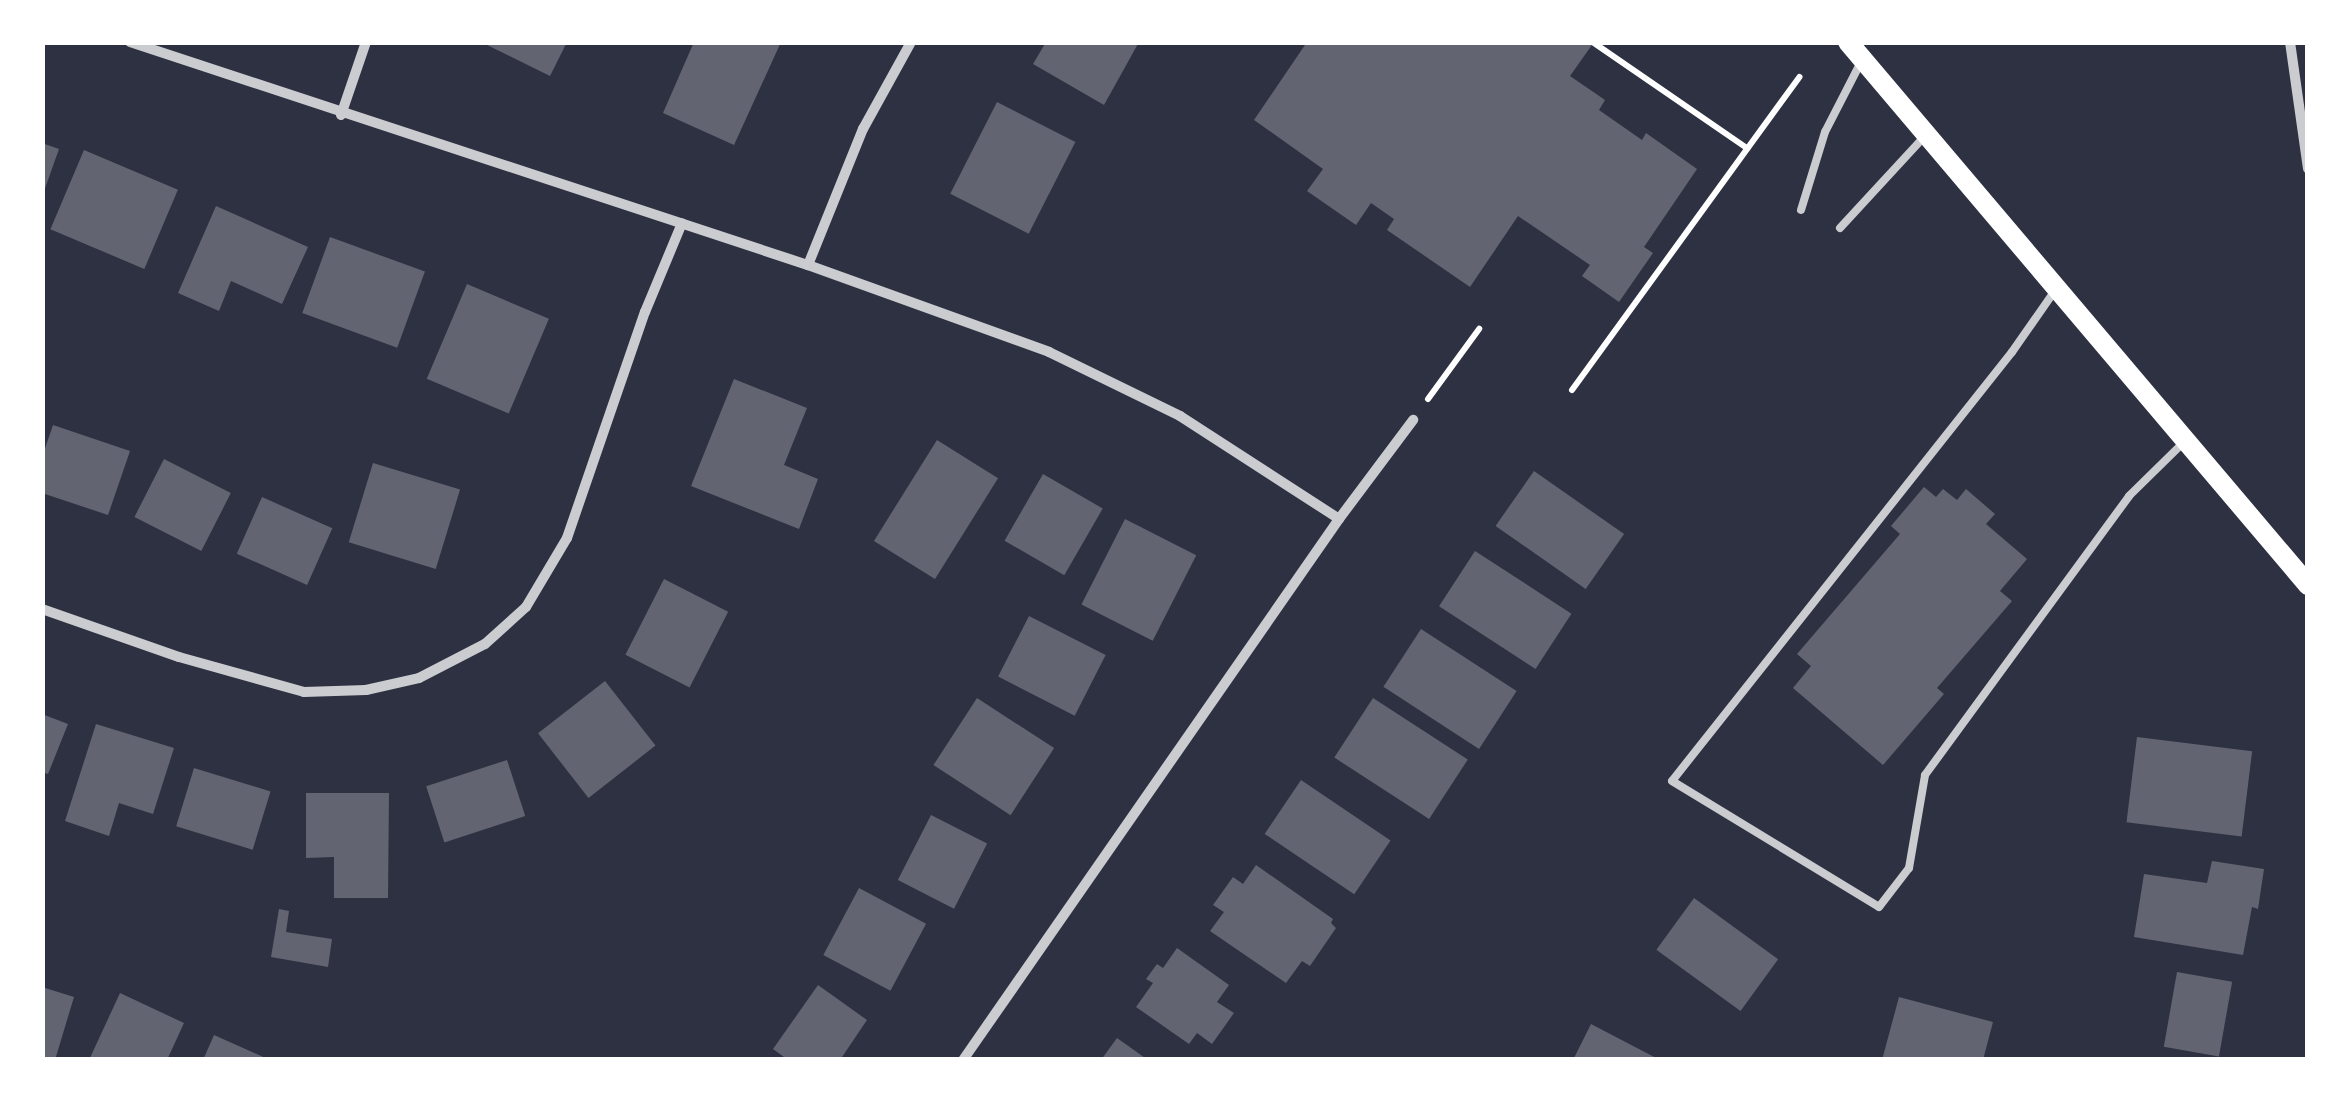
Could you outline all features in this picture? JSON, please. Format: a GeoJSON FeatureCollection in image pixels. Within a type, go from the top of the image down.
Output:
{"type":"FeatureCollection","features":[{"type":"Feature","properties":{"kind":"main road"},"geometry":{"type":"LineString","coordinates":[[1848,42],[2308,585]]}},
{"type":"Feature","properties":{"kind":"street"},"geometry":{"type":"LineString","coordinates":[[130,42],[341,115],[808,265],[1049,352],[1180,416],[1339,519]]}},
{"type":"Feature","properties":{"kind":"street"},"geometry":{"type":"LineString","coordinates":[[341,115],[366,42]]}},
{"type":"Feature","properties":{"kind":"street"},"geometry":{"type":"LineString","coordinates":[[808,265],[863,129],[911,42]]}},
{"type":"Feature","properties":{"kind":"street"},"geometry":{"type":"LineString","coordinates":[[2290,42],[2308,169]]}},
{"type":"Feature","properties":{"kind":"street"},"geometry":{"type":"LineString","coordinates":[[42,609],[179,657],[304,692],[366,690],[419,678],[485,644],[526,607],[566,538],[645,312],[682,223]]}},
{"type":"Feature","properties":{"kind":"street"},"geometry":{"type":"LineString","coordinates":[[963,1060],[1339,519],[1413,420]]}},
{"type":"Feature","properties":{"kind":"lane"},"geometry":{"type":"LineString","coordinates":[[1801,210],[1825,132],[1862,60]]}},
{"type":"Feature","properties":{"kind":"lane"},"geometry":{"type":"LineString","coordinates":[[1840,228],[1926,135]]}},
{"type":"Feature","properties":{"kind":"lane"},"geometry":{"type":"LineString","coordinates":[[2056,289],[2012,352],[1672,781],[1879,906],[1909,868],[1925,775],[2129,496],[2184,442]]}},
{"type":"Feature","properties":{"kind":"path"},"geometry":{"type":"LineString","coordinates":[[1594,43],[1747,148]]}},
{"type":"Feature","properties":{"kind":"path"},"geometry":{"type":"LineString","coordinates":[[1572,390],[1799,77]]}},
{"type":"Feature","properties":{"kind":"path"},"geometry":{"type":"LineString","coordinates":[[1413,420],[1479,328]]}},
{"type":"Feature","properties":{"kind":"building"},"geometry":{"type":"Polygon","coordinates":[[[481,42],[567,42],[550,76],[481,42]]]}},
{"type":"Feature","properties":{"kind":"building"},"geometry":{"type":"Polygon","coordinates":[[[694,42],[781,42],[734,145],[663,113],[694,42]]]}},
{"type":"Feature","properties":{"kind":"building"},"geometry":{"type":"Polygon","coordinates":[[[1046,42],[1139,42],[1104,105],[1033,64],[1046,42]]]}},
{"type":"Feature","properties":{"kind":"building"},"geometry":{"type":"Polygon","coordinates":[[[1307,42],[1594,42],[1570,76],[1605,100],[1599,110],[1642,140],[1646,133],[1697,169],[1644,247],[1653,253],[1619,302],[1582,276],[1590,265],[1518,216],[1470,287],[1387,230],[1394,219],[1371,203],[1356,225],[1307,191],[1323,169],[1254,120],[1307,42]]]}},
{"type":"Feature","properties":{"kind":"building"},"geometry":{"type":"Polygon","coordinates":[[[997,102],[1075,142],[1029,234],[950,194],[997,102]]]}},
{"type":"Feature","properties":{"kind":"building"},"geometry":{"type":"Polygon","coordinates":[[[42,143],[59,149],[43,194],[42,194],[42,143]]]}},
{"type":"Feature","properties":{"kind":"building"},"geometry":{"type":"Polygon","coordinates":[[[84,150],[178,190],[144,269],[50,229],[84,150]]]}},
{"type":"Feature","properties":{"kind":"building"},"geometry":{"type":"Polygon","coordinates":[[[216,206],[308,247],[282,304],[231,281],[219,311],[178,293],[216,206]]]}},
{"type":"Feature","properties":{"kind":"building"},"geometry":{"type":"Polygon","coordinates":[[[330,237],[425,272],[397,348],[302,313],[330,237]]]}},
{"type":"Feature","properties":{"kind":"building"},"geometry":{"type":"Polygon","coordinates":[[[467,284],[549,319],[509,414],[427,379],[467,284]]]}},
{"type":"Feature","properties":{"kind":"building"},"geometry":{"type":"Polygon","coordinates":[[[734,379],[807,408],[784,465],[818,479],[799,529],[691,486],[734,379]]]}},
{"type":"Feature","properties":{"kind":"building"},"geometry":{"type":"Polygon","coordinates":[[[53,425],[130,451],[108,515],[42,493],[42,457],[53,425]]]}},
{"type":"Feature","properties":{"kind":"building"},"geometry":{"type":"Polygon","coordinates":[[[937,440],[998,478],[935,579],[874,541],[937,440]]]}},
{"type":"Feature","properties":{"kind":"building"},"geometry":{"type":"Polygon","coordinates":[[[164,459],[231,493],[201,551],[134,517],[164,459]]]}},
{"type":"Feature","properties":{"kind":"building"},"geometry":{"type":"Polygon","coordinates":[[[373,463],[460,490],[436,569],[349,542],[373,463]]]}},
{"type":"Feature","properties":{"kind":"building"},"geometry":{"type":"Polygon","coordinates":[[[1534,471],[1624,534],[1586,589],[1496,526],[1534,471]]]}},
{"type":"Feature","properties":{"kind":"building"},"geometry":{"type":"Polygon","coordinates":[[[1043,474],[1103,508],[1064,575],[1005,541],[1043,474]]]}},
{"type":"Feature","properties":{"kind":"building"},"geometry":{"type":"Polygon","coordinates":[[[1924,487],[1936,497],[1943,489],[1957,500],[1966,489],[1995,514],[1986,524],[2027,559],[2000,591],[2012,601],[1937,688],[1944,694],[1883,765],[1793,688],[1811,666],[1797,654],[1900,534],[1891,526],[1924,487]]]}},
{"type":"Feature","properties":{"kind":"building"},"geometry":{"type":"Polygon","coordinates":[[[262,497],[332,528],[307,585],[237,554],[262,497]]]}},
{"type":"Feature","properties":{"kind":"building"},"geometry":{"type":"Polygon","coordinates":[[[1125,519],[1196,555],[1153,641],[1081,605],[1125,519]]]}},
{"type":"Feature","properties":{"kind":"building"},"geometry":{"type":"Polygon","coordinates":[[[1475,551],[1571,614],[1536,669],[1439,606],[1475,551]]]}},
{"type":"Feature","properties":{"kind":"building"},"geometry":{"type":"Polygon","coordinates":[[[664,579],[728,612],[690,687],[625,655],[664,579]]]}},
{"type":"Feature","properties":{"kind":"building"},"geometry":{"type":"Polygon","coordinates":[[[1029,616],[1106,655],[1075,716],[998,677],[1029,616]]]}},
{"type":"Feature","properties":{"kind":"building"},"geometry":{"type":"Polygon","coordinates":[[[1421,629],[1517,691],[1479,749],[1383,687],[1421,629]]]}},
{"type":"Feature","properties":{"kind":"building"},"geometry":{"type":"Polygon","coordinates":[[[605,681],[655,746],[589,798],[538,733],[605,681]]]}},
{"type":"Feature","properties":{"kind":"building"},"geometry":{"type":"Polygon","coordinates":[[[977,698],[1054,748],[1011,815],[933,765],[977,698]]]}},
{"type":"Feature","properties":{"kind":"building"},"geometry":{"type":"Polygon","coordinates":[[[1373,698],[1468,760],[1429,819],[1334,758],[1373,698]]]}},
{"type":"Feature","properties":{"kind":"building"},"geometry":{"type":"Polygon","coordinates":[[[42,714],[68,724],[48,774],[42,772],[42,714]]]}},
{"type":"Feature","properties":{"kind":"building"},"geometry":{"type":"Polygon","coordinates":[[[96,724],[174,748],[153,814],[119,803],[109,836],[65,821],[96,724]]]}},
{"type":"Feature","properties":{"kind":"building"},"geometry":{"type":"Polygon","coordinates":[[[2137,737],[2252,751],[2242,836],[2127,822],[2137,737]]]}},
{"type":"Feature","properties":{"kind":"building"},"geometry":{"type":"Polygon","coordinates":[[[507,760],[525,816],[444,842],[426,786],[507,760]]]}},
{"type":"Feature","properties":{"kind":"building"},"geometry":{"type":"Polygon","coordinates":[[[194,768],[271,791],[253,850],[176,826],[194,768]]]}},
{"type":"Feature","properties":{"kind":"building"},"geometry":{"type":"Polygon","coordinates":[[[1301,780],[1391,840],[1354,894],[1265,834],[1301,780]]]}},
{"type":"Feature","properties":{"kind":"building"},"geometry":{"type":"Polygon","coordinates":[[[306,793],[389,793],[388,898],[334,898],[334,857],[306,858],[306,793]]]}},
{"type":"Feature","properties":{"kind":"building"},"geometry":{"type":"Polygon","coordinates":[[[931,815],[987,844],[954,909],[898,880],[931,815]]]}},
{"type":"Feature","properties":{"kind":"building"},"geometry":{"type":"Polygon","coordinates":[[[2212,861],[2264,869],[2258,909],[2252,907],[2243,955],[2134,937],[2144,874],[2207,883],[2212,861]]]}},
{"type":"Feature","properties":{"kind":"building"},"geometry":{"type":"Polygon","coordinates":[[[1256,865],[1333,919],[1331,923],[1336,928],[1310,966],[1302,961],[1286,983],[1210,931],[1224,912],[1213,905],[1233,877],[1243,884],[1256,865]]]}},
{"type":"Feature","properties":{"kind":"building"},"geometry":{"type":"Polygon","coordinates":[[[859,888],[926,924],[890,991],[823,955],[859,888]]]}},
{"type":"Feature","properties":{"kind":"building"},"geometry":{"type":"Polygon","coordinates":[[[1694,898],[1778,959],[1741,1011],[1656,950],[1694,898]]]}},
{"type":"Feature","properties":{"kind":"building"},"geometry":{"type":"Polygon","coordinates":[[[279,909],[289,911],[286,932],[332,939],[328,967],[271,957],[279,909]]]}},
{"type":"Feature","properties":{"kind":"building"},"geometry":{"type":"Polygon","coordinates":[[[1177,948],[1229,985],[1217,1002],[1234,1013],[1212,1044],[1197,1033],[1189,1044],[1136,1007],[1153,983],[1146,979],[1157,964],[1163,968],[1177,948]]]}},
{"type":"Feature","properties":{"kind":"building"},"geometry":{"type":"Polygon","coordinates":[[[2177,972],[2232,982],[2219,1057],[2164,1047],[2177,972]]]}},
{"type":"Feature","properties":{"kind":"building"},"geometry":{"type":"Polygon","coordinates":[[[818,985],[867,1020],[840,1060],[788,1060],[773,1049],[818,985]]]}},
{"type":"Feature","properties":{"kind":"building"},"geometry":{"type":"Polygon","coordinates":[[[42,987],[74,997],[55,1060],[42,1057],[42,987]]]}},
{"type":"Feature","properties":{"kind":"building"},"geometry":{"type":"Polygon","coordinates":[[[120,993],[184,1023],[167,1060],[89,1060],[120,993]]]}},
{"type":"Feature","properties":{"kind":"building"},"geometry":{"type":"Polygon","coordinates":[[[1899,997],[1993,1022],[1983,1060],[1882,1060],[1899,997]]]}},
{"type":"Feature","properties":{"kind":"building"},"geometry":{"type":"Polygon","coordinates":[[[1591,1024],[1660,1060],[1573,1060],[1591,1024]]]}},
{"type":"Feature","properties":{"kind":"building"},"geometry":{"type":"Polygon","coordinates":[[[214,1035],[270,1060],[203,1060],[214,1035]]]}},
{"type":"Feature","properties":{"kind":"building"},"geometry":{"type":"Polygon","coordinates":[[[1117,1038],[1148,1060],[1101,1060],[1117,1038]]]}}]}
